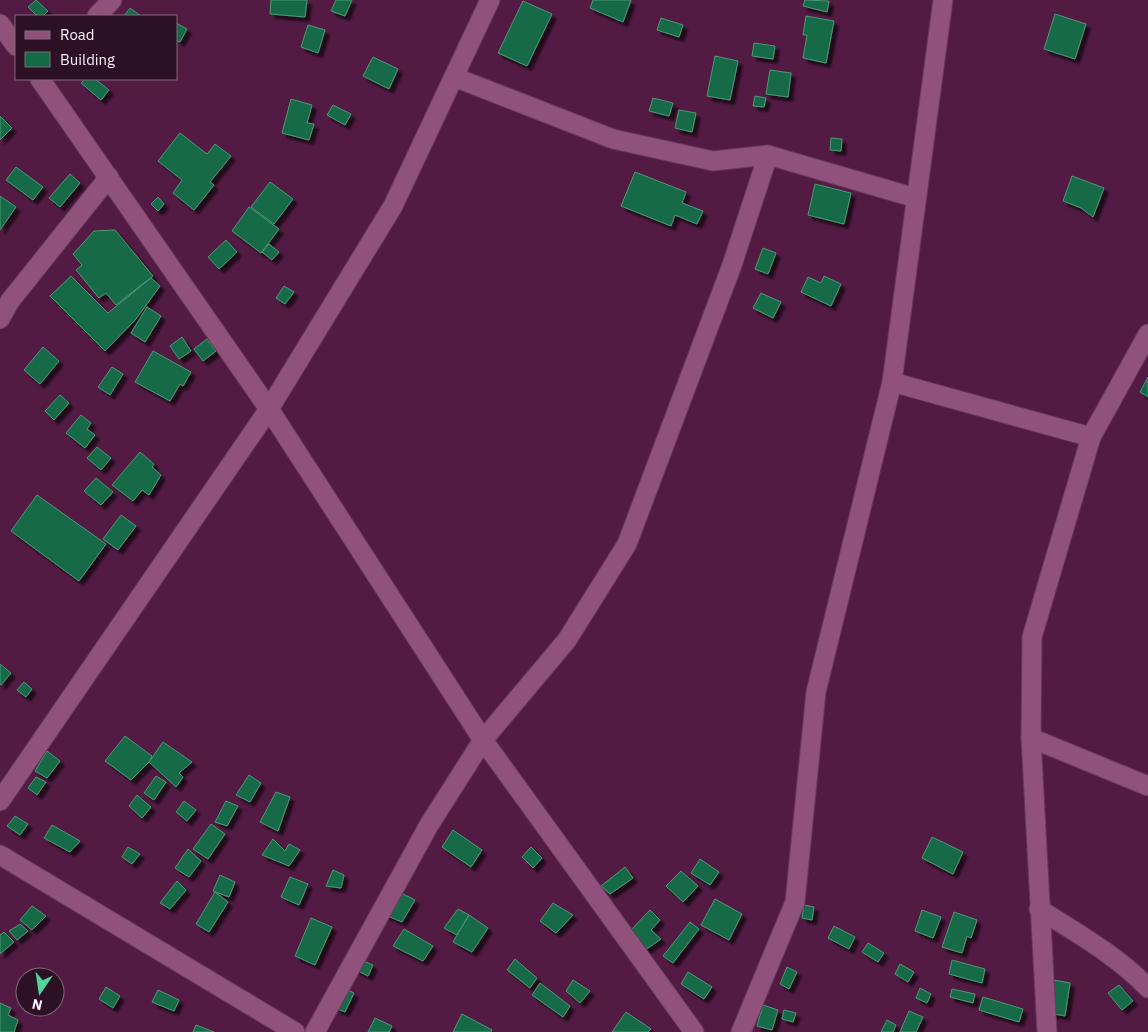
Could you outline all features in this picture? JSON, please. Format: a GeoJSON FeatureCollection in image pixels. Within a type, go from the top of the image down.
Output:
{"type":"FeatureCollection","features":[{"type":"Feature","properties":{"kind":"street"},"geometry":{"type":"LineString","coordinates":[[98,15],[112,0]]}},
{"type":"Feature","properties":{"kind":"street"},"geometry":{"type":"LineString","coordinates":[[0,801],[268,409],[393,206],[490,0]]}},
{"type":"Feature","properties":{"kind":"street"},"geometry":{"type":"LineString","coordinates":[[741,1032],[794,902],[818,678],[892,382],[943,0]]}},
{"type":"Feature","properties":{"kind":"street"},"geometry":{"type":"LineString","coordinates":[[0,24],[15,45]]}},
{"type":"Feature","properties":{"kind":"street"},"geometry":{"type":"LineString","coordinates":[[454,77],[613,139],[713,161],[768,155],[916,198]]}},
{"type":"Feature","properties":{"kind":"street"},"geometry":{"type":"LineString","coordinates":[[41,80],[268,409],[483,740],[694,1032]]}},
{"type":"Feature","properties":{"kind":"street"},"geometry":{"type":"LineString","coordinates":[[315,1032],[429,825],[483,740],[567,640],[627,544],[732,266],[768,155]]}},
{"type":"Feature","properties":{"kind":"street"},"geometry":{"type":"LineString","coordinates":[[0,319],[10,301],[109,177]]}},
{"type":"Feature","properties":{"kind":"street"},"geometry":{"type":"LineString","coordinates":[[1046,1032],[1031,738],[1032,637],[1091,437],[1148,334]]}},
{"type":"Feature","properties":{"kind":"street"},"geometry":{"type":"LineString","coordinates":[[892,382],[1091,437]]}},
{"type":"Feature","properties":{"kind":"street"},"geometry":{"type":"LineString","coordinates":[[1031,738],[1148,786]]}},
{"type":"Feature","properties":{"kind":"street"},"geometry":{"type":"LineString","coordinates":[[0,855],[296,1032]]}},
{"type":"Feature","properties":{"kind":"street"},"geometry":{"type":"LineString","coordinates":[[1039,909],[1131,972],[1148,988]]}},
{"type":"Feature","properties":{"kind":"building"},"geometry":{"type":"Polygon","coordinates":[[[36,0],[48,11],[44,15],[36,15],[28,7],[36,0]]]}},
{"type":"Feature","properties":{"kind":"building"},"geometry":{"type":"Polygon","coordinates":[[[271,0],[307,0],[305,17],[270,14],[271,0]]]}},
{"type":"Feature","properties":{"kind":"building"},"geometry":{"type":"Polygon","coordinates":[[[336,0],[352,0],[345,16],[331,11],[336,0]]]}},
{"type":"Feature","properties":{"kind":"building"},"geometry":{"type":"Polygon","coordinates":[[[593,0],[631,0],[623,22],[590,8],[593,0]]]}},
{"type":"Feature","properties":{"kind":"building"},"geometry":{"type":"Polygon","coordinates":[[[805,0],[829,1],[827,12],[803,6],[805,0]]]}},
{"type":"Feature","properties":{"kind":"building"},"geometry":{"type":"Polygon","coordinates":[[[523,1],[552,14],[527,66],[498,53],[523,1]]]}},
{"type":"Feature","properties":{"kind":"building"},"geometry":{"type":"Polygon","coordinates":[[[130,8],[140,15],[125,15],[130,8]]]}},
{"type":"Feature","properties":{"kind":"building"},"geometry":{"type":"Polygon","coordinates":[[[1055,14],[1086,24],[1075,59],[1044,49],[1055,14]]]}},
{"type":"Feature","properties":{"kind":"building"},"geometry":{"type":"Polygon","coordinates":[[[806,16],[834,21],[826,63],[803,58],[807,35],[803,35],[806,16]]]}},
{"type":"Feature","properties":{"kind":"building"},"geometry":{"type":"Polygon","coordinates":[[[661,18],[683,25],[679,37],[657,30],[661,18]]]}},
{"type":"Feature","properties":{"kind":"building"},"geometry":{"type":"Polygon","coordinates":[[[178,24],[187,29],[180,42],[178,41],[178,24]]]}},
{"type":"Feature","properties":{"kind":"building"},"geometry":{"type":"Polygon","coordinates":[[[308,25],[325,30],[318,53],[301,47],[308,25]]]}},
{"type":"Feature","properties":{"kind":"building"},"geometry":{"type":"Polygon","coordinates":[[[754,43],[775,46],[773,59],[752,56],[754,43]]]}},
{"type":"Feature","properties":{"kind":"building"},"geometry":{"type":"Polygon","coordinates":[[[715,56],[738,61],[730,100],[707,96],[715,56]]]}},
{"type":"Feature","properties":{"kind":"building"},"geometry":{"type":"Polygon","coordinates":[[[373,57],[398,69],[389,89],[363,76],[373,57]]]}},
{"type":"Feature","properties":{"kind":"building"},"geometry":{"type":"Polygon","coordinates":[[[770,70],[791,73],[788,97],[766,94],[770,70]]]}},
{"type":"Feature","properties":{"kind":"building"},"geometry":{"type":"Polygon","coordinates":[[[84,80],[96,80],[109,90],[101,100],[81,83],[84,80]]]}},
{"type":"Feature","properties":{"kind":"building"},"geometry":{"type":"Polygon","coordinates":[[[755,96],[766,98],[764,107],[753,106],[755,96]]]}},
{"type":"Feature","properties":{"kind":"building"},"geometry":{"type":"Polygon","coordinates":[[[653,98],[673,103],[669,116],[649,111],[653,98]]]}},
{"type":"Feature","properties":{"kind":"building"},"geometry":{"type":"Polygon","coordinates":[[[291,99],[312,105],[307,123],[314,124],[309,140],[282,133],[291,99]]]}},
{"type":"Feature","properties":{"kind":"building"},"geometry":{"type":"Polygon","coordinates":[[[333,105],[351,114],[345,125],[327,115],[333,105]]]}},
{"type":"Feature","properties":{"kind":"building"},"geometry":{"type":"Polygon","coordinates":[[[679,110],[696,113],[692,132],[675,128],[679,110]]]}},
{"type":"Feature","properties":{"kind":"building"},"geometry":{"type":"Polygon","coordinates":[[[0,116],[12,128],[0,140],[0,116]]]}},
{"type":"Feature","properties":{"kind":"building"},"geometry":{"type":"Polygon","coordinates":[[[180,133],[207,154],[215,144],[231,156],[210,182],[214,185],[194,210],[173,193],[182,180],[158,161],[180,133]]]}},
{"type":"Feature","properties":{"kind":"building"},"geometry":{"type":"Polygon","coordinates":[[[831,138],[842,139],[841,151],[830,150],[831,138]]]}},
{"type":"Feature","properties":{"kind":"building"},"geometry":{"type":"Polygon","coordinates":[[[16,167],[43,187],[33,200],[6,180],[16,167]]]}},
{"type":"Feature","properties":{"kind":"building"},"geometry":{"type":"Polygon","coordinates":[[[635,172],[686,192],[682,203],[703,211],[697,224],[675,215],[671,226],[621,206],[635,172]]]}},
{"type":"Feature","properties":{"kind":"building"},"geometry":{"type":"Polygon","coordinates":[[[70,174],[80,183],[60,207],[49,198],[70,174]]]}},
{"type":"Feature","properties":{"kind":"building"},"geometry":{"type":"Polygon","coordinates":[[[1072,176],[1104,188],[1093,217],[1081,208],[1063,201],[1072,176]]]}},
{"type":"Feature","properties":{"kind":"building"},"geometry":{"type":"Polygon","coordinates":[[[270,182],[293,199],[274,224],[251,207],[270,182]]]}},
{"type":"Feature","properties":{"kind":"building"},"geometry":{"type":"Polygon","coordinates":[[[815,184],[851,193],[844,224],[808,215],[815,184]]]}},
{"type":"Feature","properties":{"kind":"building"},"geometry":{"type":"Polygon","coordinates":[[[0,196],[16,207],[0,230],[0,196]]]}},
{"type":"Feature","properties":{"kind":"building"},"geometry":{"type":"Polygon","coordinates":[[[158,197],[164,204],[158,211],[151,204],[158,197]]]}},
{"type":"Feature","properties":{"kind":"building"},"geometry":{"type":"Polygon","coordinates":[[[249,207],[279,229],[261,253],[232,231],[249,207]]]}},
{"type":"Feature","properties":{"kind":"building"},"geometry":{"type":"Polygon","coordinates":[[[115,230],[153,276],[116,305],[106,293],[99,298],[76,270],[82,265],[73,254],[94,231],[115,230]]]}},
{"type":"Feature","properties":{"kind":"building"},"geometry":{"type":"Polygon","coordinates":[[[226,240],[237,252],[219,269],[208,257],[226,240]]]}},
{"type":"Feature","properties":{"kind":"building"},"geometry":{"type":"Polygon","coordinates":[[[269,244],[279,252],[272,260],[262,252],[269,244]]]}},
{"type":"Feature","properties":{"kind":"building"},"geometry":{"type":"Polygon","coordinates":[[[763,248],[776,253],[768,274],[755,269],[763,248]]]}},
{"type":"Feature","properties":{"kind":"building"},"geometry":{"type":"Polygon","coordinates":[[[71,276],[108,313],[151,278],[160,286],[136,319],[105,351],[50,296],[71,276]]]}},
{"type":"Feature","properties":{"kind":"building"},"geometry":{"type":"Polygon","coordinates":[[[824,276],[841,284],[831,306],[801,292],[808,277],[821,283],[824,276]]]}},
{"type":"Feature","properties":{"kind":"building"},"geometry":{"type":"Polygon","coordinates":[[[284,286],[294,292],[285,304],[276,298],[284,286]]]}},
{"type":"Feature","properties":{"kind":"building"},"geometry":{"type":"Polygon","coordinates":[[[761,293],[781,302],[773,318],[753,308],[761,293]]]}},
{"type":"Feature","properties":{"kind":"building"},"geometry":{"type":"Polygon","coordinates":[[[147,307],[161,316],[145,342],[131,333],[147,307]]]}},
{"type":"Feature","properties":{"kind":"building"},"geometry":{"type":"Polygon","coordinates":[[[182,337],[191,351],[179,359],[170,346],[182,337]]]}},
{"type":"Feature","properties":{"kind":"building"},"geometry":{"type":"Polygon","coordinates":[[[207,339],[216,351],[203,361],[194,349],[207,339]]]}},
{"type":"Feature","properties":{"kind":"building"},"geometry":{"type":"Polygon","coordinates":[[[43,347],[59,361],[40,384],[24,370],[43,347]]]}},
{"type":"Feature","properties":{"kind":"building"},"geometry":{"type":"Polygon","coordinates":[[[153,351],[191,372],[183,386],[180,384],[170,401],[135,382],[153,351]]]}},
{"type":"Feature","properties":{"kind":"building"},"geometry":{"type":"Polygon","coordinates":[[[112,367],[123,374],[110,395],[98,387],[112,367]]]}},
{"type":"Feature","properties":{"kind":"building"},"geometry":{"type":"Polygon","coordinates":[[[1148,377],[1148,397],[1140,392],[1148,377]]]}},
{"type":"Feature","properties":{"kind":"building"},"geometry":{"type":"Polygon","coordinates":[[[60,395],[69,403],[54,420],[45,411],[60,395]]]}},
{"type":"Feature","properties":{"kind":"building"},"geometry":{"type":"Polygon","coordinates":[[[81,415],[91,423],[87,429],[95,435],[85,448],[66,433],[81,415]]]}},
{"type":"Feature","properties":{"kind":"building"},"geometry":{"type":"Polygon","coordinates":[[[97,447],[111,458],[101,470],[87,458],[97,447]]]}},
{"type":"Feature","properties":{"kind":"building"},"geometry":{"type":"Polygon","coordinates":[[[140,452],[154,464],[152,467],[161,475],[149,495],[142,490],[133,501],[112,485],[140,452]]]}},
{"type":"Feature","properties":{"kind":"building"},"geometry":{"type":"Polygon","coordinates":[[[96,478],[113,492],[101,505],[84,491],[96,478]]]}},
{"type":"Feature","properties":{"kind":"building"},"geometry":{"type":"Polygon","coordinates":[[[37,495],[106,544],[79,581],[11,531],[37,495]]]}},
{"type":"Feature","properties":{"kind":"building"},"geometry":{"type":"Polygon","coordinates":[[[121,515],[136,526],[118,550],[103,539],[121,515]]]}},
{"type":"Feature","properties":{"kind":"building"},"geometry":{"type":"Polygon","coordinates":[[[0,664],[11,673],[1,685],[0,684],[0,664]]]}},
{"type":"Feature","properties":{"kind":"building"},"geometry":{"type":"Polygon","coordinates":[[[24,682],[32,689],[26,697],[17,690],[24,682]]]}},
{"type":"Feature","properties":{"kind":"building"},"geometry":{"type":"Polygon","coordinates":[[[125,736],[152,756],[149,762],[131,780],[105,761],[125,736]]]}},
{"type":"Feature","properties":{"kind":"building"},"geometry":{"type":"Polygon","coordinates":[[[163,742],[192,762],[179,773],[183,777],[176,787],[149,762],[163,742]]]}},
{"type":"Feature","properties":{"kind":"building"},"geometry":{"type":"Polygon","coordinates":[[[47,751],[60,761],[47,778],[35,771],[47,751]]]}},
{"type":"Feature","properties":{"kind":"building"},"geometry":{"type":"Polygon","coordinates":[[[249,775],[261,783],[250,802],[236,795],[249,775]]]}},
{"type":"Feature","properties":{"kind":"building"},"geometry":{"type":"Polygon","coordinates":[[[156,776],[166,782],[154,800],[144,793],[156,776]]]}},
{"type":"Feature","properties":{"kind":"building"},"geometry":{"type":"Polygon","coordinates":[[[36,777],[46,782],[37,795],[28,788],[36,777]]]}},
{"type":"Feature","properties":{"kind":"building"},"geometry":{"type":"Polygon","coordinates":[[[276,792],[290,797],[278,831],[260,822],[276,792]]]}},
{"type":"Feature","properties":{"kind":"building"},"geometry":{"type":"Polygon","coordinates":[[[137,795],[151,807],[142,818],[129,806],[137,795]]]}},
{"type":"Feature","properties":{"kind":"building"},"geometry":{"type":"Polygon","coordinates":[[[184,801],[196,810],[187,821],[176,812],[184,801]]]}},
{"type":"Feature","properties":{"kind":"building"},"geometry":{"type":"Polygon","coordinates":[[[226,801],[238,806],[227,826],[215,822],[226,801]]]}},
{"type":"Feature","properties":{"kind":"building"},"geometry":{"type":"Polygon","coordinates":[[[15,816],[28,824],[20,835],[7,826],[15,816]]]}},
{"type":"Feature","properties":{"kind":"building"},"geometry":{"type":"Polygon","coordinates":[[[211,824],[225,834],[208,859],[193,849],[211,824]]]}},
{"type":"Feature","properties":{"kind":"building"},"geometry":{"type":"Polygon","coordinates":[[[52,825],[80,841],[70,852],[44,838],[52,825]]]}},
{"type":"Feature","properties":{"kind":"building"},"geometry":{"type":"Polygon","coordinates":[[[453,830],[482,850],[471,867],[442,847],[453,830]]]}},
{"type":"Feature","properties":{"kind":"building"},"geometry":{"type":"Polygon","coordinates":[[[932,837],[963,852],[953,874],[922,858],[932,837]]]}},
{"type":"Feature","properties":{"kind":"building"},"geometry":{"type":"Polygon","coordinates":[[[273,839],[285,851],[289,844],[300,850],[289,866],[262,855],[273,839]]]}},
{"type":"Feature","properties":{"kind":"building"},"geometry":{"type":"Polygon","coordinates":[[[128,847],[140,854],[132,864],[122,857],[128,847]]]}},
{"type":"Feature","properties":{"kind":"building"},"geometry":{"type":"Polygon","coordinates":[[[531,847],[542,858],[533,868],[522,857],[531,847]]]}},
{"type":"Feature","properties":{"kind":"building"},"geometry":{"type":"Polygon","coordinates":[[[188,849],[201,861],[189,877],[175,868],[188,849]]]}},
{"type":"Feature","properties":{"kind":"building"},"geometry":{"type":"Polygon","coordinates":[[[700,859],[719,872],[710,885],[691,873],[700,859]]]}},
{"type":"Feature","properties":{"kind":"building"},"geometry":{"type":"Polygon","coordinates":[[[625,867],[633,878],[610,894],[601,886],[625,867]]]}},
{"type":"Feature","properties":{"kind":"building"},"geometry":{"type":"Polygon","coordinates":[[[333,870],[344,875],[341,888],[326,886],[333,870]]]}},
{"type":"Feature","properties":{"kind":"building"},"geometry":{"type":"Polygon","coordinates":[[[681,871],[698,886],[683,902],[666,886],[681,871]]]}},
{"type":"Feature","properties":{"kind":"building"},"geometry":{"type":"Polygon","coordinates":[[[220,875],[235,882],[229,897],[213,891],[220,875]]]}},
{"type":"Feature","properties":{"kind":"building"},"geometry":{"type":"Polygon","coordinates":[[[290,877],[308,884],[299,905],[281,897],[290,877]]]}},
{"type":"Feature","properties":{"kind":"building"},"geometry":{"type":"Polygon","coordinates":[[[177,881],[186,890],[170,909],[160,903],[177,881]]]}},
{"type":"Feature","properties":{"kind":"building"},"geometry":{"type":"Polygon","coordinates":[[[397,891],[415,900],[402,922],[383,914],[397,891]]]}},
{"type":"Feature","properties":{"kind":"building"},"geometry":{"type":"Polygon","coordinates":[[[215,892],[228,902],[209,932],[196,924],[215,892]]]}},
{"type":"Feature","properties":{"kind":"building"},"geometry":{"type":"Polygon","coordinates":[[[715,899],[742,914],[729,940],[701,925],[715,899]]]}},
{"type":"Feature","properties":{"kind":"building"},"geometry":{"type":"Polygon","coordinates":[[[553,903],[573,915],[556,933],[540,921],[553,903]]]}},
{"type":"Feature","properties":{"kind":"building"},"geometry":{"type":"Polygon","coordinates":[[[804,905],[814,907],[812,920],[802,918],[804,905]]]}},
{"type":"Feature","properties":{"kind":"building"},"geometry":{"type":"Polygon","coordinates":[[[32,906],[46,916],[32,930],[20,920],[32,906]]]}},
{"type":"Feature","properties":{"kind":"building"},"geometry":{"type":"Polygon","coordinates":[[[458,909],[469,915],[457,935],[444,928],[458,909]]]}},
{"type":"Feature","properties":{"kind":"building"},"geometry":{"type":"Polygon","coordinates":[[[650,910],[660,920],[651,930],[661,939],[645,950],[630,931],[650,910]]]}},
{"type":"Feature","properties":{"kind":"building"},"geometry":{"type":"Polygon","coordinates":[[[922,910],[941,917],[933,938],[915,931],[922,910]]]}},
{"type":"Feature","properties":{"kind":"building"},"geometry":{"type":"Polygon","coordinates":[[[954,912],[977,920],[971,938],[967,936],[962,953],[942,947],[954,912]]]}},
{"type":"Feature","properties":{"kind":"building"},"geometry":{"type":"Polygon","coordinates":[[[469,915],[488,928],[472,952],[453,942],[469,915]]]}},
{"type":"Feature","properties":{"kind":"building"},"geometry":{"type":"Polygon","coordinates":[[[311,918],[332,927],[315,965],[295,956],[311,918]]]}},
{"type":"Feature","properties":{"kind":"building"},"geometry":{"type":"Polygon","coordinates":[[[690,922],[699,929],[673,963],[663,956],[690,922]]]}},
{"type":"Feature","properties":{"kind":"building"},"geometry":{"type":"Polygon","coordinates":[[[20,924],[28,931],[17,940],[9,931],[20,924]]]}},
{"type":"Feature","properties":{"kind":"building"},"geometry":{"type":"Polygon","coordinates":[[[834,926],[855,937],[849,949],[828,938],[834,926]]]}},
{"type":"Feature","properties":{"kind":"building"},"geometry":{"type":"Polygon","coordinates":[[[404,929],[433,946],[423,961],[393,946],[404,929]]]}},
{"type":"Feature","properties":{"kind":"building"},"geometry":{"type":"Polygon","coordinates":[[[4,932],[14,942],[0,954],[0,935],[4,932]]]}},
{"type":"Feature","properties":{"kind":"building"},"geometry":{"type":"Polygon","coordinates":[[[868,943],[884,953],[878,962],[862,952],[868,943]]]}},
{"type":"Feature","properties":{"kind":"building"},"geometry":{"type":"Polygon","coordinates":[[[515,959],[537,978],[530,988],[507,970],[515,959]]]}},
{"type":"Feature","properties":{"kind":"building"},"geometry":{"type":"Polygon","coordinates":[[[361,960],[373,965],[368,976],[354,969],[361,960]]]}},
{"type":"Feature","properties":{"kind":"building"},"geometry":{"type":"Polygon","coordinates":[[[952,960],[985,969],[982,983],[949,974],[952,960]]]}},
{"type":"Feature","properties":{"kind":"building"},"geometry":{"type":"Polygon","coordinates":[[[900,964],[914,972],[908,982],[895,974],[900,964]]]}},
{"type":"Feature","properties":{"kind":"building"},"geometry":{"type":"Polygon","coordinates":[[[787,967],[797,972],[789,989],[780,984],[787,967]]]}},
{"type":"Feature","properties":{"kind":"building"},"geometry":{"type":"Polygon","coordinates":[[[688,972],[712,987],[704,999],[681,984],[688,972]]]}},
{"type":"Feature","properties":{"kind":"building"},"geometry":{"type":"Polygon","coordinates":[[[573,980],[590,991],[580,1003],[566,991],[573,980]]]}},
{"type":"Feature","properties":{"kind":"building"},"geometry":{"type":"Polygon","coordinates":[[[1054,980],[1070,983],[1065,1016],[1049,1013],[1054,980]]]}},
{"type":"Feature","properties":{"kind":"building"},"geometry":{"type":"Polygon","coordinates":[[[540,983],[570,1006],[563,1017],[532,995],[540,983]]]}},
{"type":"Feature","properties":{"kind":"building"},"geometry":{"type":"Polygon","coordinates":[[[1119,985],[1133,1001],[1122,1010],[1108,993],[1119,985]]]}},
{"type":"Feature","properties":{"kind":"building"},"geometry":{"type":"Polygon","coordinates":[[[106,987],[120,996],[113,1008],[99,999],[106,987]]]}},
{"type":"Feature","properties":{"kind":"building"},"geometry":{"type":"Polygon","coordinates":[[[344,988],[354,993],[345,1012],[335,1008],[344,988]]]}},
{"type":"Feature","properties":{"kind":"building"},"geometry":{"type":"Polygon","coordinates":[[[920,988],[931,994],[927,1003],[916,998],[920,988]]]}},
{"type":"Feature","properties":{"kind":"building"},"geometry":{"type":"Polygon","coordinates":[[[952,989],[975,994],[973,1003],[950,997],[952,989]]]}},
{"type":"Feature","properties":{"kind":"building"},"geometry":{"type":"Polygon","coordinates":[[[158,990],[179,1000],[174,1011],[152,1002],[158,990]]]}},
{"type":"Feature","properties":{"kind":"building"},"geometry":{"type":"Polygon","coordinates":[[[983,997],[1023,1009],[1019,1022],[979,1010],[983,997]]]}},
{"type":"Feature","properties":{"kind":"building"},"geometry":{"type":"Polygon","coordinates":[[[0,1003],[11,1008],[8,1015],[18,1020],[14,1032],[0,1032],[0,1003]]]}},
{"type":"Feature","properties":{"kind":"building"},"geometry":{"type":"Polygon","coordinates":[[[763,1005],[778,1010],[772,1030],[757,1026],[763,1005]]]}},
{"type":"Feature","properties":{"kind":"building"},"geometry":{"type":"Polygon","coordinates":[[[784,1010],[796,1013],[793,1022],[782,1019],[784,1010]]]}},
{"type":"Feature","properties":{"kind":"building"},"geometry":{"type":"Polygon","coordinates":[[[909,1011],[923,1017],[916,1032],[900,1032],[909,1011]]]}},
{"type":"Feature","properties":{"kind":"building"},"geometry":{"type":"Polygon","coordinates":[[[626,1012],[651,1029],[648,1032],[612,1032],[626,1012]]]}},
{"type":"Feature","properties":{"kind":"building"},"geometry":{"type":"Polygon","coordinates":[[[462,1014],[492,1030],[491,1032],[453,1032],[462,1014]]]}},
{"type":"Feature","properties":{"kind":"building"},"geometry":{"type":"Polygon","coordinates":[[[375,1018],[392,1026],[389,1032],[368,1032],[375,1018]]]}},
{"type":"Feature","properties":{"kind":"building"},"geometry":{"type":"Polygon","coordinates":[[[887,1020],[896,1025],[893,1032],[881,1032],[887,1020]]]}},
{"type":"Feature","properties":{"kind":"building"},"geometry":{"type":"Polygon","coordinates":[[[196,1025],[214,1032],[193,1032],[196,1025]]]}}]}
